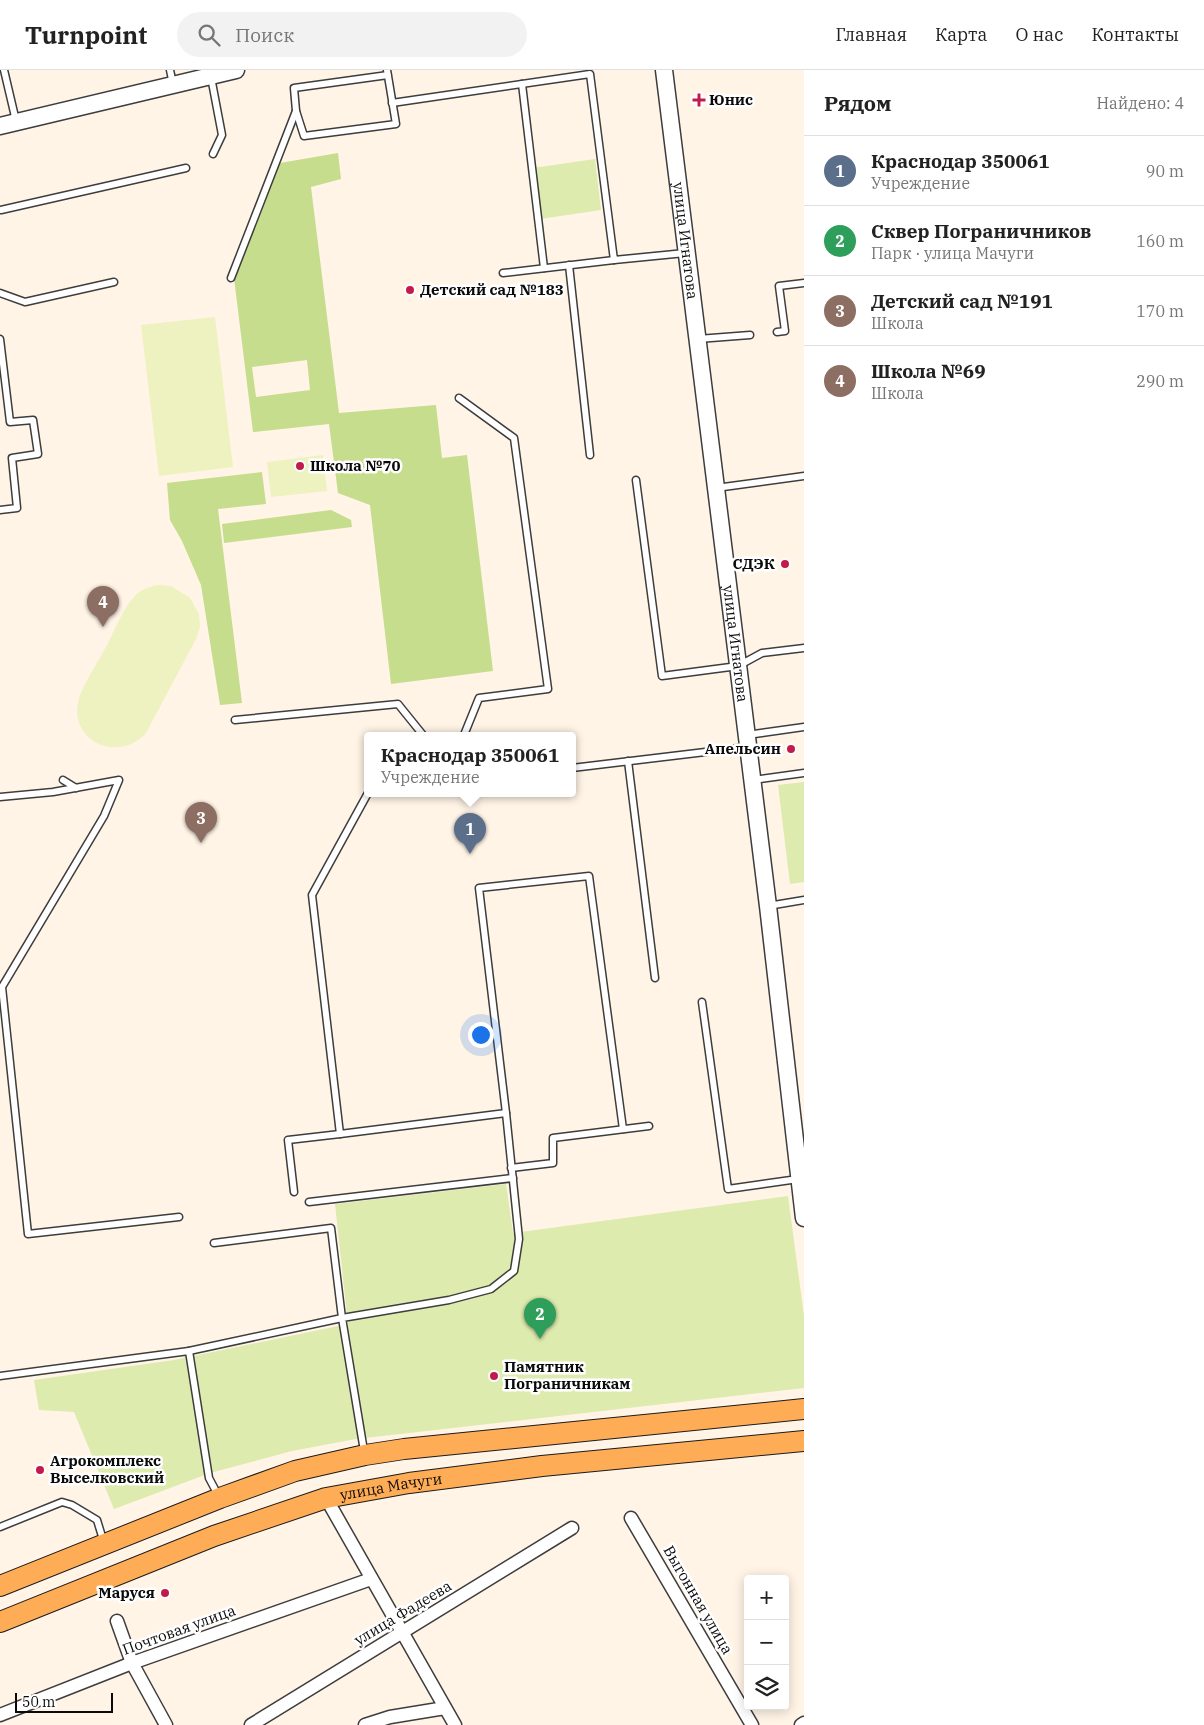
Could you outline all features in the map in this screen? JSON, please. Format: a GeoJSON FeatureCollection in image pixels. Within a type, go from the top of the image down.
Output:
{"type":"FeatureCollection","features":[{"type":"Feature","properties":{"kind":"main road"},"geometry":{"type":"LineString","coordinates":[[0,1586],[220,1498],[295,1471],[365,1455],[404,1449],[804,1409]]}},
{"type":"Feature","properties":{"kind":"main road","name":"улица Мачуги"},"geometry":{"type":"LineString","coordinates":[[0,1622],[214,1536],[326,1498],[409,1482],[804,1441]]}},
{"type":"Feature","properties":{"kind":"street"},"geometry":{"type":"LineString","coordinates":[[0,126],[172,78],[210,76],[236,70]]}},
{"type":"Feature","properties":{"kind":"street","name":"улица Игнатова"},"geometry":{"type":"LineString","coordinates":[[664,70],[795,1119],[804,1218]]}},
{"type":"Feature","properties":{"kind":"street"},"geometry":{"type":"LineString","coordinates":[[326,1498],[455,1725]]}},
{"type":"Feature","properties":{"kind":"street","name":"Выгонная улица"},"geometry":{"type":"LineString","coordinates":[[631,1518],[752,1725]]}},
{"type":"Feature","properties":{"kind":"street","name":"улица Фадеева"},"geometry":{"type":"LineString","coordinates":[[251,1725],[572,1528]]}},
{"type":"Feature","properties":{"kind":"street","name":"Почтовая улица"},"geometry":{"type":"LineString","coordinates":[[0,1715],[132,1663],[371,1579]]}},
{"type":"Feature","properties":{"kind":"street"},"geometry":{"type":"LineString","coordinates":[[117,1622],[132,1663],[166,1725]]}},
{"type":"Feature","properties":{"kind":"street"},"geometry":{"type":"LineString","coordinates":[[364,1725],[390,1717],[445,1708]]}},
{"type":"Feature","properties":{"kind":"lane"},"geometry":{"type":"LineString","coordinates":[[4,70],[16,123]]}},
{"type":"Feature","properties":{"kind":"lane"},"geometry":{"type":"LineString","coordinates":[[388,73],[396,124],[304,136],[296,111],[294,88],[388,73]]}},
{"type":"Feature","properties":{"kind":"lane"},"geometry":{"type":"LineString","coordinates":[[392,103],[590,74],[614,260]]}},
{"type":"Feature","properties":{"kind":"lane"},"geometry":{"type":"LineString","coordinates":[[210,76],[222,135],[214,154]]}},
{"type":"Feature","properties":{"kind":"lane"},"geometry":{"type":"LineString","coordinates":[[522,84],[544,268]]}},
{"type":"Feature","properties":{"kind":"lane"},"geometry":{"type":"LineString","coordinates":[[231,278],[296,111]]}},
{"type":"Feature","properties":{"kind":"lane"},"geometry":{"type":"LineString","coordinates":[[0,209],[186,168]]}},
{"type":"Feature","properties":{"kind":"lane"},"geometry":{"type":"LineString","coordinates":[[503,273],[686,252]]}},
{"type":"Feature","properties":{"kind":"lane"},"geometry":{"type":"LineString","coordinates":[[569,265],[590,455]]}},
{"type":"Feature","properties":{"kind":"lane"},"geometry":{"type":"LineString","coordinates":[[0,293],[25,302],[114,282]]}},
{"type":"Feature","properties":{"kind":"lane"},"geometry":{"type":"LineString","coordinates":[[777,332],[785,331],[779,286],[804,283]]}},
{"type":"Feature","properties":{"kind":"lane"},"geometry":{"type":"LineString","coordinates":[[697,340],[750,335]]}},
{"type":"Feature","properties":{"kind":"lane"},"geometry":{"type":"LineString","coordinates":[[0,339],[10,422],[34,420],[38,454],[12,458],[17,508],[0,510]]}},
{"type":"Feature","properties":{"kind":"lane"},"geometry":{"type":"LineString","coordinates":[[459,398],[514,438],[548,689],[479,698],[465,732]]}},
{"type":"Feature","properties":{"kind":"lane"},"geometry":{"type":"LineString","coordinates":[[716,488],[804,476]]}},
{"type":"Feature","properties":{"kind":"lane"},"geometry":{"type":"LineString","coordinates":[[636,480],[662,676],[738,666],[762,653],[804,648]]}},
{"type":"Feature","properties":{"kind":"lane"},"geometry":{"type":"LineString","coordinates":[[234,720],[398,704],[421,732]]}},
{"type":"Feature","properties":{"kind":"lane"},"geometry":{"type":"LineString","coordinates":[[576,768],[628,761],[747,741],[804,727]]}},
{"type":"Feature","properties":{"kind":"lane"},"geometry":{"type":"LineString","coordinates":[[628,761],[655,978]]}},
{"type":"Feature","properties":{"kind":"lane"},"geometry":{"type":"LineString","coordinates":[[752,780],[804,773]]}},
{"type":"Feature","properties":{"kind":"lane"},"geometry":{"type":"LineString","coordinates":[[63,780],[76,788]]}},
{"type":"Feature","properties":{"kind":"lane"},"geometry":{"type":"LineString","coordinates":[[0,797],[53,792],[120,780],[104,816],[2,987],[28,1234],[179,1217]]}},
{"type":"Feature","properties":{"kind":"lane"},"geometry":{"type":"LineString","coordinates":[[340,1134],[312,894],[366,797]]}},
{"type":"Feature","properties":{"kind":"lane"},"geometry":{"type":"LineString","coordinates":[[0,1376],[189,1351],[342,1318],[449,1300],[491,1289],[514,1271],[520,1239],[479,888],[589,876],[623,1129]]}},
{"type":"Feature","properties":{"kind":"lane"},"geometry":{"type":"LineString","coordinates":[[768,906],[804,900]]}},
{"type":"Feature","properties":{"kind":"lane"},"geometry":{"type":"LineString","coordinates":[[702,1002],[728,1189],[799,1179]]}},
{"type":"Feature","properties":{"kind":"lane"},"geometry":{"type":"LineString","coordinates":[[294,1192],[288,1140],[506,1113]]}},
{"type":"Feature","properties":{"kind":"lane"},"geometry":{"type":"LineString","coordinates":[[511,1168],[553,1163],[553,1138],[649,1126]]}},
{"type":"Feature","properties":{"kind":"lane"},"geometry":{"type":"LineString","coordinates":[[309,1202],[513,1178]]}},
{"type":"Feature","properties":{"kind":"lane"},"geometry":{"type":"LineString","coordinates":[[214,1244],[331,1228],[342,1318],[365,1455]]}},
{"type":"Feature","properties":{"kind":"lane"},"geometry":{"type":"LineString","coordinates":[[189,1351],[209,1478],[220,1498]]}},
{"type":"Feature","properties":{"kind":"lane"},"geometry":{"type":"LineString","coordinates":[[0,1528],[62,1502],[72,1505],[97,1520],[104,1544]]}},
{"type":"Feature","properties":{"kind":"green space"},"geometry":{"type":"Polygon","coordinates":[[[338,153],[341,179],[311,187],[339,413],[436,405],[442,458],[467,455],[493,671],[391,684],[370,505],[338,493],[329,424],[253,432],[234,278],[280,163],[338,153]],[[307,360],[252,367],[256,397],[310,390],[307,360]]]}},
{"type":"Feature","properties":{"kind":"green space"},"geometry":{"type":"Polygon","coordinates":[[[595,159],[601,210],[540,219],[533,168],[595,159]]]}},
{"type":"Feature","properties":{"kind":"green space"},"geometry":{"type":"Polygon","coordinates":[[[215,317],[233,467],[159,476],[141,325],[215,317]]]}},
{"type":"Feature","properties":{"kind":"green space"},"geometry":{"type":"Polygon","coordinates":[[[323,455],[327,491],[271,497],[267,462],[323,455]]]}},
{"type":"Feature","properties":{"kind":"green space"},"geometry":{"type":"Polygon","coordinates":[[[262,472],[266,504],[218,509],[242,703],[220,705],[201,585],[182,541],[170,520],[167,483],[262,472]]]}},
{"type":"Feature","properties":{"kind":"green space"},"geometry":{"type":"Polygon","coordinates":[[[331,510],[351,520],[352,527],[224,543],[222,524],[331,510]]]}},
{"type":"Feature","properties":{"kind":"green space"},"geometry":{"type":"Polygon","coordinates":[[[158,585],[171,586],[190,598],[199,614],[200,627],[196,639],[146,733],[137,741],[126,746],[104,746],[94,742],[86,735],[80,725],[77,713],[79,698],[127,606],[140,592],[158,585]]]}},
{"type":"Feature","properties":{"kind":"green space"},"geometry":{"type":"Polygon","coordinates":[[[804,782],[804,882],[790,884],[778,785],[804,782]]]}},
{"type":"Feature","properties":{"kind":"green space"},"geometry":{"type":"Polygon","coordinates":[[[506,1184],[513,1233],[788,1196],[804,1316],[804,1388],[356,1439],[292,1451],[210,1473],[114,1509],[74,1412],[39,1410],[34,1380],[174,1360],[348,1324],[335,1204],[506,1184]]]}},
{"type":"Feature","properties":{"kind":"place","name":"Юнис"},"geometry":{"type":"Point","coordinates":[699,100]}},
{"type":"Feature","properties":{"kind":"place","name":"Детский сад №183"},"geometry":{"type":"Point","coordinates":[410,290]}},
{"type":"Feature","properties":{"kind":"place","name":"Школа №70"},"geometry":{"type":"Point","coordinates":[300,466]}},
{"type":"Feature","properties":{"kind":"place","name":"СДЭК"},"geometry":{"type":"Point","coordinates":[785,564]}},
{"type":"Feature","properties":{"kind":"place","name":"Школа №69"},"geometry":{"type":"Point","coordinates":[103,627]}},
{"type":"Feature","properties":{"kind":"place","name":"Апельсин"},"geometry":{"type":"Point","coordinates":[791,749]}},
{"type":"Feature","properties":{"kind":"place","name":"Детский сад №191"},"geometry":{"type":"Point","coordinates":[201,843]}},
{"type":"Feature","properties":{"kind":"place","name":"Краснодар 350061"},"geometry":{"type":"Point","coordinates":[470,854]}},
{"type":"Feature","properties":{"kind":"place","name":"Сквер Пограничников"},"geometry":{"type":"Point","coordinates":[540,1339]}},
{"type":"Feature","properties":{"kind":"place","name":"Памятник Пограничникам"},"geometry":{"type":"Point","coordinates":[494,1376]}},
{"type":"Feature","properties":{"kind":"place","name":"Агрокомплекс Выселковский"},"geometry":{"type":"Point","coordinates":[40,1470]}},
{"type":"Feature","properties":{"kind":"place","name":"Маруся"},"geometry":{"type":"Point","coordinates":[165,1593]}}]}
